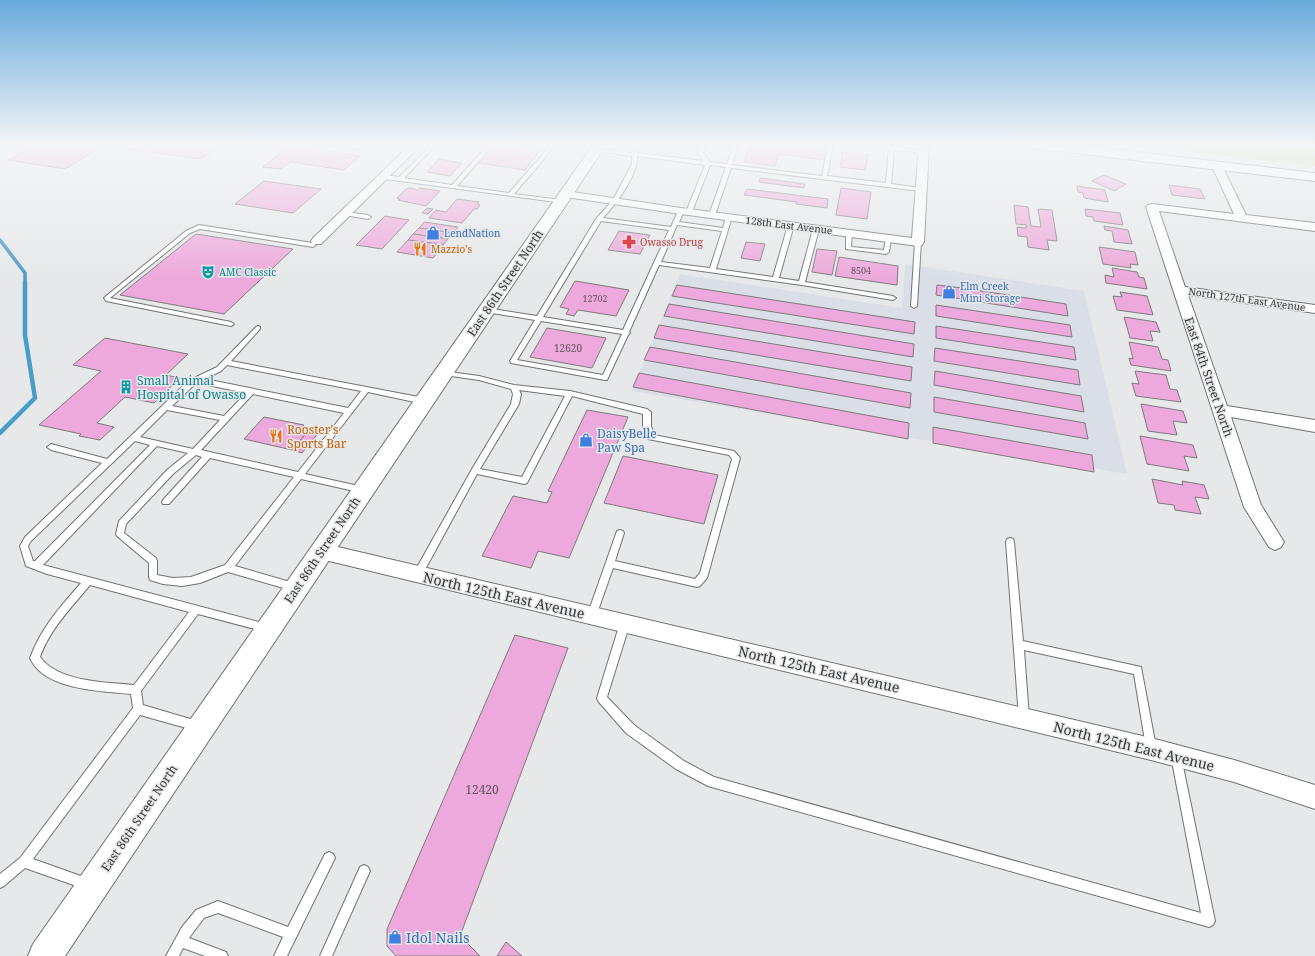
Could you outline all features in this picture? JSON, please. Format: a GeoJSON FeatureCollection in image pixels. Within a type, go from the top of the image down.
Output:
{"type":"FeatureCollection","features":[{"type":"Feature","properties":{"kind":"main road","name":"East 86th Street North"},"geometry":{"type":"LineString","coordinates":[[45,956],[569,190]]}},
{"type":"Feature","properties":{"kind":"street"},"geometry":{"type":"LineString","coordinates":[[315,243],[372,190]]}},
{"type":"Feature","properties":{"kind":"street"},"geometry":{"type":"LineString","coordinates":[[918,242],[920,190]]}},
{"type":"Feature","properties":{"kind":"street"},"geometry":{"type":"LineString","coordinates":[[1228,190],[1242,218],[1315,227]]}},
{"type":"Feature","properties":{"kind":"street","name":"128th East Avenue"},"geometry":{"type":"LineString","coordinates":[[563,198],[615,201],[685,212],[918,242]]}},
{"type":"Feature","properties":{"kind":"street","name":"East 84th Street North"},"geometry":{"type":"LineString","coordinates":[[1242,218],[1152,207],[1253,508],[1275,542]]}},
{"type":"Feature","properties":{"kind":"street","name":"North 127th East Avenue"},"geometry":{"type":"LineString","coordinates":[[1179,290],[1315,309]]}},
{"type":"Feature","properties":{"kind":"street"},"geometry":{"type":"LineString","coordinates":[[1220,410],[1315,426]]}},
{"type":"Feature","properties":{"kind":"street","name":"North 125th East Avenue"},"geometry":{"type":"LineString","coordinates":[[321,551],[1151,749],[1234,771],[1315,797]]}},
{"type":"Feature","properties":{"kind":"lane"},"geometry":{"type":"LineString","coordinates":[[476,190],[510,195],[563,198]]}},
{"type":"Feature","properties":{"kind":"lane"},"geometry":{"type":"LineString","coordinates":[[510,195],[515,190]]}},
{"type":"Feature","properties":{"kind":"lane"},"geometry":{"type":"LineString","coordinates":[[621,190],[615,201],[599,219],[513,361],[606,378],[675,226],[685,212],[696,190]]}},
{"type":"Feature","properties":{"kind":"lane"},"geometry":{"type":"LineString","coordinates":[[712,215],[720,190]]}},
{"type":"Feature","properties":{"kind":"lane"},"geometry":{"type":"LineString","coordinates":[[346,214],[368,217]]}},
{"type":"Feature","properties":{"kind":"lane"},"geometry":{"type":"LineString","coordinates":[[712,271],[729,217]]}},
{"type":"Feature","properties":{"kind":"lane"},"geometry":{"type":"LineString","coordinates":[[599,219],[725,230]]}},
{"type":"Feature","properties":{"kind":"lane"},"geometry":{"type":"LineString","coordinates":[[775,280],[791,225]]}},
{"type":"Feature","properties":{"kind":"lane"},"geometry":{"type":"LineString","coordinates":[[231,324],[114,302],[108,300],[107,298],[188,232],[199,227],[315,243]]}},
{"type":"Feature","properties":{"kind":"lane"},"geometry":{"type":"LineString","coordinates":[[802,283],[816,229]]}},
{"type":"Feature","properties":{"kind":"lane"},"geometry":{"type":"LineString","coordinates":[[914,306],[918,242]]}},
{"type":"Feature","properties":{"kind":"lane"},"geometry":{"type":"LineString","coordinates":[[658,263],[802,283],[893,298]]}},
{"type":"Feature","properties":{"kind":"lane"},"geometry":{"type":"LineString","coordinates":[[486,310],[627,333]]}},
{"type":"Feature","properties":{"kind":"lane"},"geometry":{"type":"LineString","coordinates":[[258,328],[219,369],[191,383],[28,539],[24,546],[29,563],[36,566],[268,629]]}},
{"type":"Feature","properties":{"kind":"lane"},"geometry":{"type":"LineString","coordinates":[[225,362],[424,402]]}},
{"type":"Feature","properties":{"kind":"lane"},"geometry":{"type":"LineString","coordinates":[[444,372],[514,386],[570,393],[648,412],[647,426],[651,437],[731,453],[736,458],[704,575],[697,583],[611,564]]}},
{"type":"Feature","properties":{"kind":"lane"},"geometry":{"type":"LineString","coordinates":[[197,380],[349,412]]}},
{"type":"Feature","properties":{"kind":"lane"},"geometry":{"type":"LineString","coordinates":[[418,574],[474,470],[514,404],[516,394],[514,386]]}},
{"type":"Feature","properties":{"kind":"lane"},"geometry":{"type":"LineString","coordinates":[[252,391],[196,452],[170,472],[122,523],[120,534],[153,561],[153,577],[164,582],[194,582],[228,568],[366,390]]}},
{"type":"Feature","properties":{"kind":"lane"},"geometry":{"type":"LineString","coordinates":[[474,470],[524,481],[570,393]]}},
{"type":"Feature","properties":{"kind":"lane"},"geometry":{"type":"LineString","coordinates":[[166,407],[226,419]]}},
{"type":"Feature","properties":{"kind":"lane"},"geometry":{"type":"LineString","coordinates":[[133,438],[363,490]]}},
{"type":"Feature","properties":{"kind":"lane"},"geometry":{"type":"LineString","coordinates":[[36,566],[156,443]]}},
{"type":"Feature","properties":{"kind":"lane"},"geometry":{"type":"LineString","coordinates":[[51,447],[109,462]]}},
{"type":"Feature","properties":{"kind":"lane"},"geometry":{"type":"LineString","coordinates":[[166,502],[208,455]]}},
{"type":"Feature","properties":{"kind":"lane"},"geometry":{"type":"LineString","coordinates":[[592,616],[620,534]]}},
{"type":"Feature","properties":{"kind":"lane"},"geometry":{"type":"LineString","coordinates":[[1010,542],[1024,719]]}},
{"type":"Feature","properties":{"kind":"lane"},"geometry":{"type":"LineString","coordinates":[[228,568],[296,588]]}},
{"type":"Feature","properties":{"kind":"lane"},"geometry":{"type":"LineString","coordinates":[[88,581],[50,625],[35,658],[38,666],[50,674],[83,684],[136,690]]}},
{"type":"Feature","properties":{"kind":"lane"},"geometry":{"type":"LineString","coordinates":[[0,882],[24,862],[138,709],[136,690],[196,610]]}},
{"type":"Feature","properties":{"kind":"lane"},"geometry":{"type":"LineString","coordinates":[[625,623],[602,698],[630,729],[680,765],[712,782],[1209,921],[1176,756]]}},
{"type":"Feature","properties":{"kind":"lane"},"geometry":{"type":"LineString","coordinates":[[1019,644],[1138,670],[1151,749]]}},
{"type":"Feature","properties":{"kind":"lane"},"geometry":{"type":"LineString","coordinates":[[138,709],[201,727]]}},
{"type":"Feature","properties":{"kind":"lane"},"geometry":{"type":"LineString","coordinates":[[280,956],[329,858]]}},
{"type":"Feature","properties":{"kind":"lane"},"geometry":{"type":"LineString","coordinates":[[24,862],[93,886]]}},
{"type":"Feature","properties":{"kind":"lane"},"geometry":{"type":"LineString","coordinates":[[326,956],[364,871]]}},
{"type":"Feature","properties":{"kind":"lane"},"geometry":{"type":"LineString","coordinates":[[172,956],[186,931],[200,914],[218,907],[291,934]]}},
{"type":"Feature","properties":{"kind":"lane"},"geometry":{"type":"LineString","coordinates":[[181,941],[222,956]]}},
{"type":"Feature","properties":{"kind":"shaded area"},"geometry":{"type":"Polygon","coordinates":[[[905,264],[1084,291],[1127,474],[632,391],[680,274],[902,308],[905,264]]]}},
{"type":"Feature","properties":{"kind":"building"},"geometry":{"type":"Polygon","coordinates":[[[253,190],[320,190],[293,213],[235,204],[253,190]]]}},
{"type":"Feature","properties":{"kind":"building"},"geometry":{"type":"Polygon","coordinates":[[[405,190],[440,191],[426,206],[398,200],[400,199],[397,198],[405,190]]]}},
{"type":"Feature","properties":{"kind":"building"},"geometry":{"type":"Polygon","coordinates":[[[747,190],[752,190],[828,199],[827,208],[796,204],[797,202],[744,195],[747,190]]]}},
{"type":"Feature","properties":{"kind":"building"},"geometry":{"type":"Polygon","coordinates":[[[841,190],[871,192],[867,219],[836,215],[841,190]]]}},
{"type":"Feature","properties":{"kind":"building"},"geometry":{"type":"Polygon","coordinates":[[[1078,190],[1105,190],[1108,202],[1084,198],[1083,193],[1078,192],[1078,190]]]}},
{"type":"Feature","properties":{"kind":"building"},"geometry":{"type":"Polygon","coordinates":[[[1170,190],[1200,190],[1205,199],[1172,195],[1170,190]]]}},
{"type":"Feature","properties":{"kind":"building"},"geometry":{"type":"Polygon","coordinates":[[[457,199],[479,202],[477,204],[480,205],[477,209],[474,209],[462,223],[429,218],[436,210],[446,212],[457,199]]]}},
{"type":"Feature","properties":{"kind":"building"},"geometry":{"type":"Polygon","coordinates":[[[1014,205],[1028,207],[1031,226],[1041,227],[1038,209],[1052,210],[1057,241],[1047,240],[1049,250],[1028,247],[1027,237],[1018,236],[1017,227],[1026,228],[1026,225],[1016,224],[1014,205]]]}},
{"type":"Feature","properties":{"kind":"building"},"geometry":{"type":"Polygon","coordinates":[[[427,208],[433,209],[428,214],[422,213],[427,208]]]}},
{"type":"Feature","properties":{"kind":"building"},"geometry":{"type":"Polygon","coordinates":[[[1085,209],[1120,213],[1123,225],[1094,221],[1093,217],[1086,216],[1085,209]]]}},
{"type":"Feature","properties":{"kind":"building"},"geometry":{"type":"Polygon","coordinates":[[[385,216],[409,220],[382,249],[356,245],[385,216]]]}},
{"type":"Feature","properties":{"kind":"building"},"geometry":{"type":"Polygon","coordinates":[[[424,222],[458,227],[453,233],[419,228],[424,222]]]}},
{"type":"Feature","properties":{"kind":"building"},"geometry":{"type":"Polygon","coordinates":[[[1104,226],[1128,230],[1132,244],[1114,242],[1112,231],[1105,230],[1104,226]]]}},
{"type":"Feature","properties":{"kind":"building","name":"LendNation"},"geometry":{"type":"Polygon","coordinates":[[[419,228],[453,233],[448,239],[413,234],[419,228]]]}},
{"type":"Feature","properties":{"kind":"building","name":"Owasso Drug"},"geometry":{"type":"Polygon","coordinates":[[[619,231],[650,235],[640,254],[608,250],[619,231]]]}},
{"type":"Feature","properties":{"kind":"building","name":"AMC Classic"},"geometry":{"type":"Polygon","coordinates":[[[196,234],[293,249],[224,314],[120,295],[196,234]]]}},
{"type":"Feature","properties":{"kind":"building"},"geometry":{"type":"Polygon","coordinates":[[[413,234],[448,239],[443,245],[408,240],[413,234]]]}},
{"type":"Feature","properties":{"kind":"building","name":"Mazzio's"},"geometry":{"type":"Polygon","coordinates":[[[408,240],[443,245],[433,258],[397,252],[408,240]]]}},
{"type":"Feature","properties":{"kind":"building"},"geometry":{"type":"Polygon","coordinates":[[[746,242],[765,244],[760,261],[741,258],[746,242]]]}},
{"type":"Feature","properties":{"kind":"building"},"geometry":{"type":"Polygon","coordinates":[[[1099,247],[1135,252],[1138,265],[1130,264],[1131,268],[1103,264],[1099,247]]]}},
{"type":"Feature","properties":{"kind":"building"},"geometry":{"type":"Polygon","coordinates":[[[817,249],[837,251],[832,275],[812,272],[817,249]]]}},
{"type":"Feature","properties":{"kind":"building"},"geometry":{"type":"Polygon","coordinates":[[[839,257],[898,266],[897,285],[835,276],[839,257]]]}},
{"type":"Feature","properties":{"kind":"building"},"geometry":{"type":"Polygon","coordinates":[[[1112,268],[1137,272],[1139,277],[1144,278],[1147,289],[1106,283],[1105,275],[1114,277],[1112,268]]]}},
{"type":"Feature","properties":{"kind":"building"},"geometry":{"type":"Polygon","coordinates":[[[575,281],[629,290],[616,316],[578,310],[574,316],[566,314],[569,309],[560,307],[575,281]]]}},
{"type":"Feature","properties":{"kind":"building"},"geometry":{"type":"Polygon","coordinates":[[[677,285],[915,322],[914,334],[672,296],[677,285]]]}},
{"type":"Feature","properties":{"kind":"building","name":"Elm Creek Mini Storage"},"geometry":{"type":"Polygon","coordinates":[[[937,285],[962,288],[962,299],[936,295],[937,285]]]}},
{"type":"Feature","properties":{"kind":"building"},"geometry":{"type":"Polygon","coordinates":[[[962,288],[1066,304],[1068,316],[962,299],[962,288]]]}},
{"type":"Feature","properties":{"kind":"building"},"geometry":{"type":"Polygon","coordinates":[[[1120,292],[1147,296],[1153,315],[1117,310],[1113,296],[1122,297],[1120,292]]]}},
{"type":"Feature","properties":{"kind":"building"},"geometry":{"type":"Polygon","coordinates":[[[669,304],[914,344],[913,357],[664,316],[669,304]]]}},
{"type":"Feature","properties":{"kind":"building"},"geometry":{"type":"Polygon","coordinates":[[[936,305],[1070,325],[1072,337],[936,316],[936,305]]]}},
{"type":"Feature","properties":{"kind":"building"},"geometry":{"type":"Polygon","coordinates":[[[1124,317],[1156,322],[1160,332],[1150,331],[1153,341],[1130,338],[1124,317]]]}},
{"type":"Feature","properties":{"kind":"building"},"geometry":{"type":"Polygon","coordinates":[[[659,325],[912,367],[911,381],[654,338],[659,325]]]}},
{"type":"Feature","properties":{"kind":"building"},"geometry":{"type":"Polygon","coordinates":[[[936,326],[1074,347],[1076,360],[936,338],[936,326]]]}},
{"type":"Feature","properties":{"kind":"building"},"geometry":{"type":"Polygon","coordinates":[[[547,328],[606,338],[592,368],[530,357],[547,328]]]}},
{"type":"Feature","properties":{"kind":"building","name":"Small Animal Hospital of Owasso"},"geometry":{"type":"Polygon","coordinates":[[[105,338],[188,354],[166,375],[180,378],[154,403],[125,397],[97,423],[114,427],[100,440],[79,436],[81,434],[39,425],[101,371],[73,365],[105,338]]]}},
{"type":"Feature","properties":{"kind":"building"},"geometry":{"type":"Polygon","coordinates":[[[1129,342],[1158,347],[1162,359],[1168,360],[1171,371],[1131,365],[1129,358],[1133,359],[1129,342]]]}},
{"type":"Feature","properties":{"kind":"building"},"geometry":{"type":"Polygon","coordinates":[[[650,347],[911,393],[910,408],[644,360],[650,347]]]}},
{"type":"Feature","properties":{"kind":"building"},"geometry":{"type":"Polygon","coordinates":[[[935,348],[1078,370],[1080,385],[934,361],[935,348]]]}},
{"type":"Feature","properties":{"kind":"building"},"geometry":{"type":"Polygon","coordinates":[[[935,371],[1081,396],[1084,412],[934,385],[935,371]]]}},
{"type":"Feature","properties":{"kind":"building"},"geometry":{"type":"Polygon","coordinates":[[[1135,371],[1166,375],[1170,389],[1177,390],[1181,402],[1136,396],[1132,383],[1139,384],[1135,371]]]}},
{"type":"Feature","properties":{"kind":"building"},"geometry":{"type":"Polygon","coordinates":[[[639,373],[909,423],[908,439],[633,387],[639,373]]]}},
{"type":"Feature","properties":{"kind":"building"},"geometry":{"type":"Polygon","coordinates":[[[934,397],[1085,423],[1088,439],[934,412],[934,397]]]}},
{"type":"Feature","properties":{"kind":"building"},"geometry":{"type":"Polygon","coordinates":[[[1141,404],[1183,411],[1187,423],[1173,421],[1177,435],[1148,431],[1141,404]]]}},
{"type":"Feature","properties":{"kind":"building"},"geometry":{"type":"Polygon","coordinates":[[[587,410],[628,417],[569,558],[538,551],[531,568],[482,556],[513,496],[547,503],[552,492],[548,491],[587,410]]]}},
{"type":"Feature","properties":{"kind":"building","name":"Rooster's Sports Bar"},"geometry":{"type":"Polygon","coordinates":[[[264,417],[304,425],[300,430],[307,432],[292,450],[244,439],[264,417]]]}},
{"type":"Feature","properties":{"kind":"building"},"geometry":{"type":"Polygon","coordinates":[[[933,427],[1092,455],[1094,472],[933,443],[933,427]]]}},
{"type":"Feature","properties":{"kind":"building"},"geometry":{"type":"Polygon","coordinates":[[[310,429],[320,431],[302,453],[292,450],[310,429]]]}},
{"type":"Feature","properties":{"kind":"building"},"geometry":{"type":"Polygon","coordinates":[[[1140,436],[1193,445],[1197,458],[1184,456],[1189,471],[1147,464],[1140,436]]]}},
{"type":"Feature","properties":{"kind":"building"},"geometry":{"type":"Polygon","coordinates":[[[623,456],[718,475],[704,524],[604,503],[623,456]]]}},
{"type":"Feature","properties":{"kind":"building"},"geometry":{"type":"Polygon","coordinates":[[[1152,479],[1183,485],[1182,481],[1204,485],[1209,499],[1195,497],[1201,514],[1175,510],[1174,505],[1158,503],[1152,479]]]}},
{"type":"Feature","properties":{"kind":"building"},"geometry":{"type":"Polygon","coordinates":[[[515,635],[568,648],[460,936],[480,956],[396,956],[387,946],[387,929],[515,635]]]}},
{"type":"Feature","properties":{"kind":"building"},"geometry":{"type":"Polygon","coordinates":[[[506,942],[522,956],[497,956],[506,942]]]}},
{"type":"Feature","properties":{"kind":"waterway"},"geometry":{"type":"LineString","coordinates":[[0,240],[25,273],[25,335],[35,398],[0,433]]}},
{"type":"Feature","properties":{"kind":"place","name":"LendNation"},"geometry":{"type":"Point","coordinates":[433,233]}},
{"type":"Feature","properties":{"kind":"place","name":"Owasso Drug"},"geometry":{"type":"Point","coordinates":[629,242]}},
{"type":"Feature","properties":{"kind":"place","name":"Mazzio's"},"geometry":{"type":"Point","coordinates":[420,249]}},
{"type":"Feature","properties":{"kind":"place","name":"AMC Classic"},"geometry":{"type":"Point","coordinates":[208,272]}},
{"type":"Feature","properties":{"kind":"place","name":"Elm Creek Mini Storage"},"geometry":{"type":"Point","coordinates":[949,292]}},
{"type":"Feature","properties":{"kind":"place","name":"Small Animal Hospital of Owasso"},"geometry":{"type":"Point","coordinates":[126,387]}},
{"type":"Feature","properties":{"kind":"place","name":"Rooster's Sports Bar"},"geometry":{"type":"Point","coordinates":[276,436]}},
{"type":"Feature","properties":{"kind":"place","name":"DaisyBelle Paw Spa"},"geometry":{"type":"Point","coordinates":[586,440]}},
{"type":"Feature","properties":{"kind":"place","name":"Idol Nails"},"geometry":{"type":"Point","coordinates":[395,937]}}]}
